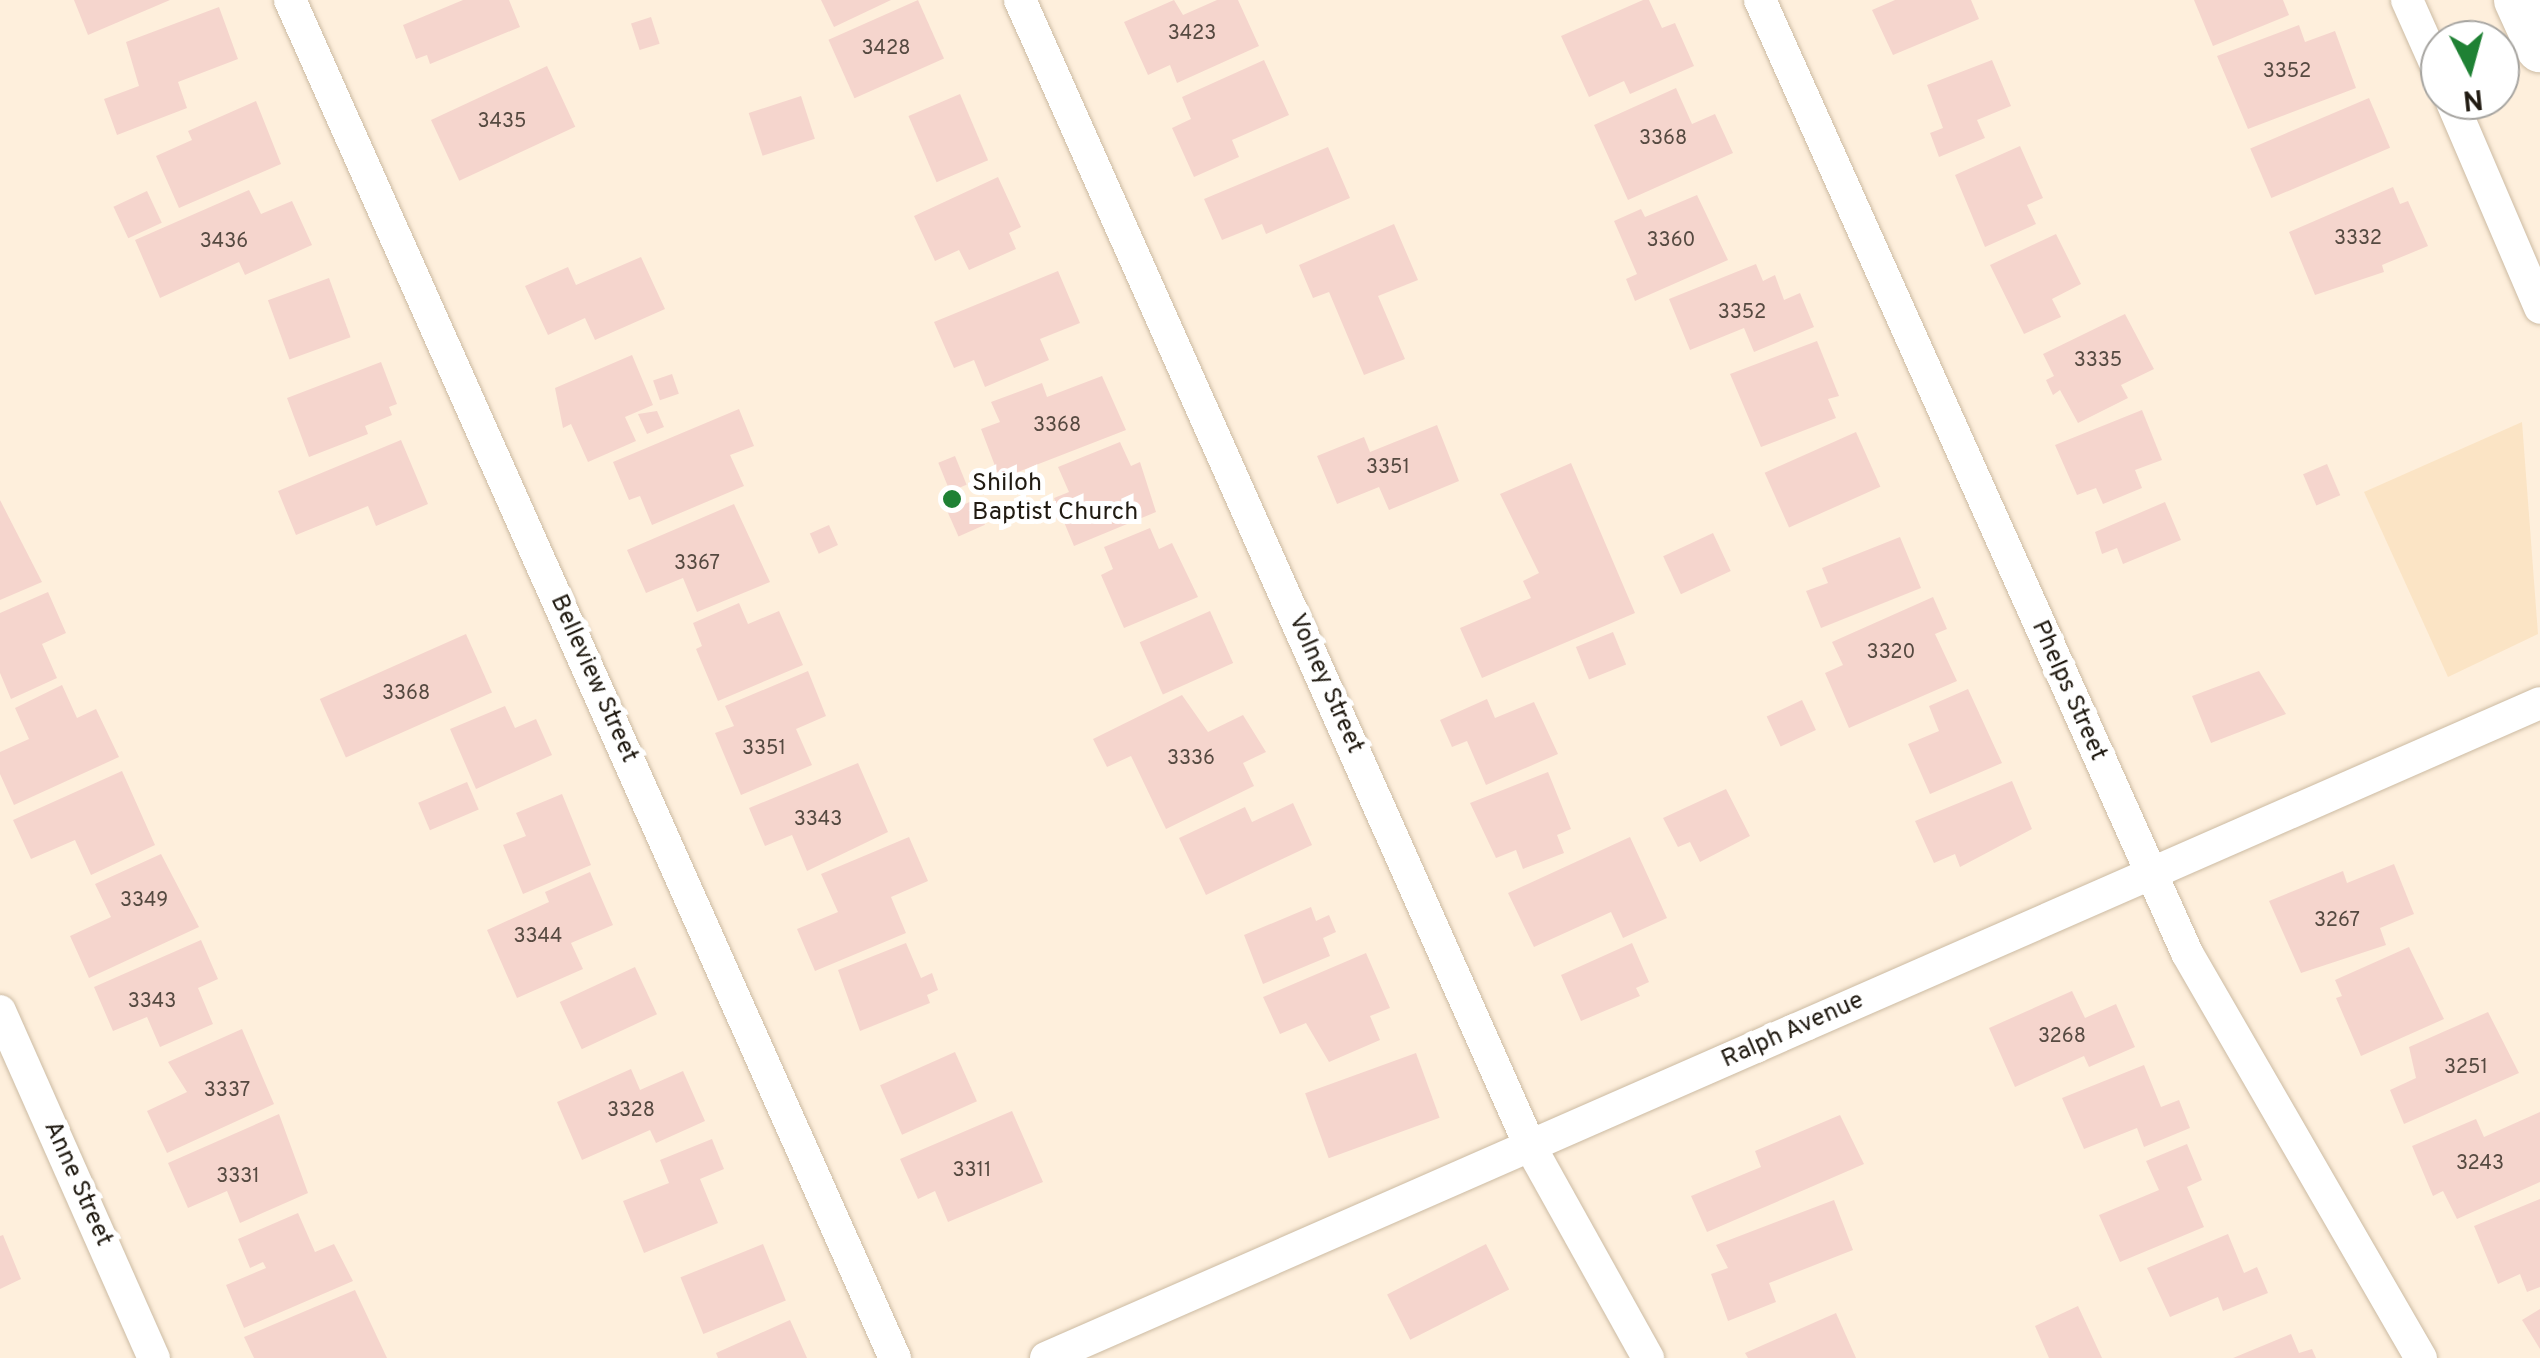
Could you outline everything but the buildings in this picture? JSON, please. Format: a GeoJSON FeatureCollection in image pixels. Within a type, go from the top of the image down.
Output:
{"type":"FeatureCollection","features":[{"type":"Feature","properties":{"kind":"main road"},"geometry":{"type":"LineString","coordinates":[[2518,0],[2540,48]]}},
{"type":"Feature","properties":{"kind":"street","name":"Belleview Street"},"geometry":{"type":"LineString","coordinates":[[290,0],[895,1358]]}},
{"type":"Feature","properties":{"kind":"street","name":"Volney Street"},"geometry":{"type":"LineString","coordinates":[[1020,0],[1530,1146],[1648,1358]]}},
{"type":"Feature","properties":{"kind":"street","name":"Phelps Street"},"geometry":{"type":"LineString","coordinates":[[1760,0],[2150,874],[2188,952],[2421,1358]]}},
{"type":"Feature","properties":{"kind":"street"},"geometry":{"type":"LineString","coordinates":[[2407,0],[2420,29]]}},
{"type":"Feature","properties":{"kind":"street"},"geometry":{"type":"LineString","coordinates":[[2460,120],[2540,308]]}},
{"type":"Feature","properties":{"kind":"street","name":"Ralph Avenue"},"geometry":{"type":"LineString","coordinates":[[1046,1358],[2540,703]]}},
{"type":"Feature","properties":{"kind":"street","name":"Anne Street"},"geometry":{"type":"LineString","coordinates":[[0,1011],[154,1358]]}},
{"type":"Feature","properties":{"kind":"shaded area"},"geometry":{"type":"Polygon","coordinates":[[[2522,422],[2538,634],[2448,677],[2364,492],[2522,422]]]}},
{"type":"Feature","properties":{"kind":"place","name":"Shiloh Baptist Church"},"geometry":{"type":"Point","coordinates":[952,499]}}]}
